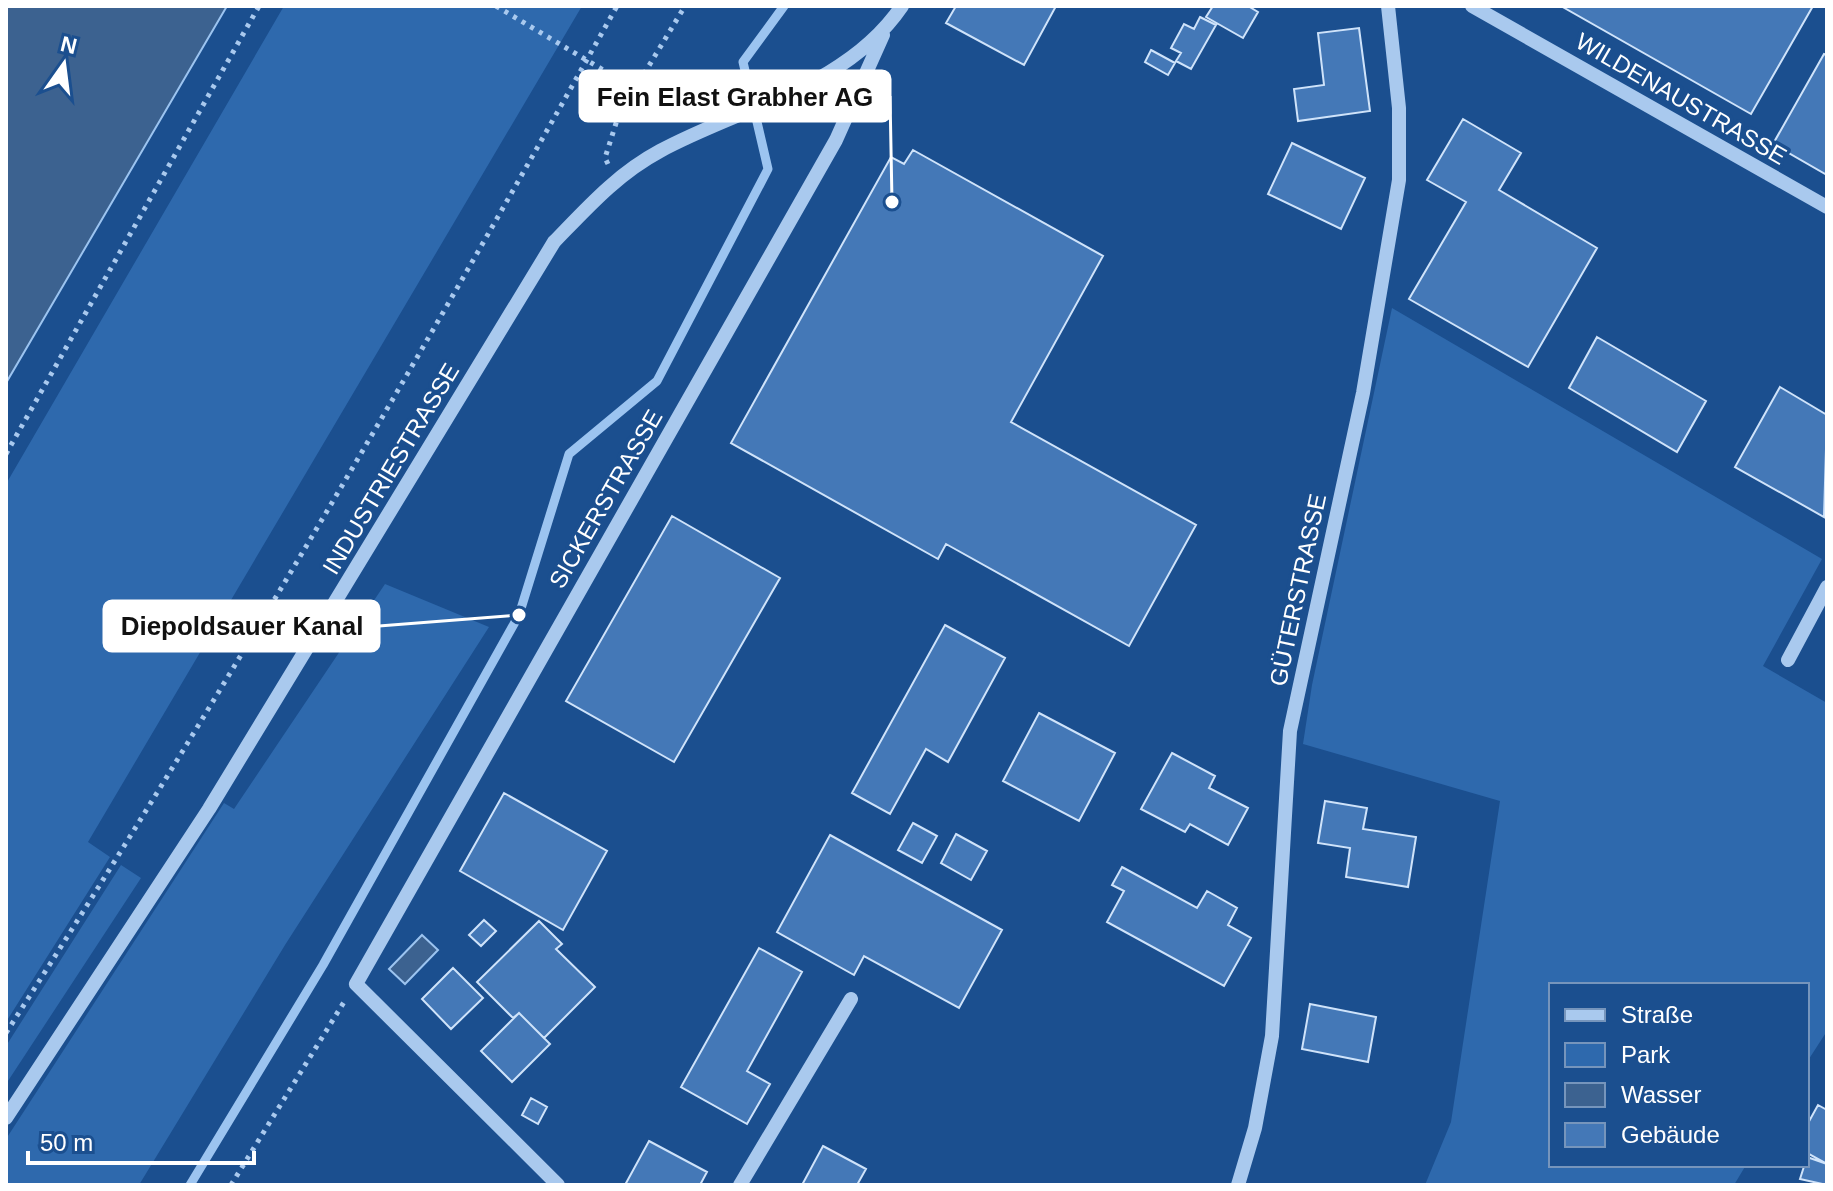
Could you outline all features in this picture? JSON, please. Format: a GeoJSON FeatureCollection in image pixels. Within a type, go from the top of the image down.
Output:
{"type":"FeatureCollection","features":[{"type":"Feature","properties":{"kind":"street","name":"INDUSTRIESTRASSE"},"geometry":{"type":"LineString","coordinates":[[6,1118],[209,809],[554,242],[617,177],[660,150],[817,81],[884,33],[902,6]]}},
{"type":"Feature","properties":{"kind":"street","name":"GÜTERSTRASSE"},"geometry":{"type":"LineString","coordinates":[[1238,1185],[1255,1128],[1272,1036],[1290,731],[1369,363],[1399,180],[1399,108],[1388,6]]}},
{"type":"Feature","properties":{"kind":"street","name":"WILDENAUSTRASSE"},"geometry":{"type":"LineString","coordinates":[[1472,6],[1827,207]]}},
{"type":"Feature","properties":{"kind":"street","name":"SICKERSTRASSE"},"geometry":{"type":"LineString","coordinates":[[356,984],[836,140],[884,33]]}},
{"type":"Feature","properties":{"kind":"street"},"geometry":{"type":"LineString","coordinates":[[1788,660],[1827,587]]}},
{"type":"Feature","properties":{"kind":"street"},"geometry":{"type":"LineString","coordinates":[[356,984],[558,1185]]}},
{"type":"Feature","properties":{"kind":"street"},"geometry":{"type":"LineString","coordinates":[[740,1185],[851,999]]}},
{"type":"Feature","properties":{"kind":"path"},"geometry":{"type":"LineString","coordinates":[[6,454],[259,6]]}},
{"type":"Feature","properties":{"kind":"path"},"geometry":{"type":"LineString","coordinates":[[496,6],[635,89]]}},
{"type":"Feature","properties":{"kind":"path"},"geometry":{"type":"LineString","coordinates":[[6,1033],[118,859],[617,6]]}},
{"type":"Feature","properties":{"kind":"path"},"geometry":{"type":"LineString","coordinates":[[617,177],[605,158],[618,117],[685,6]]}},
{"type":"Feature","properties":{"kind":"path"},"geometry":{"type":"LineString","coordinates":[[231,1185],[356,984]]}},
{"type":"Feature","properties":{"kind":"green space"},"geometry":{"type":"Polygon","coordinates":[[[284,6],[582,6],[88,842],[110,857],[6,1022],[6,484],[284,6]]]}},
{"type":"Feature","properties":{"kind":"green space"},"geometry":{"type":"Polygon","coordinates":[[[1392,308],[1822,559],[1763,666],[1827,703],[1827,1031],[1809,1059],[1809,983],[1549,983],[1549,1167],[1745,1167],[1734,1185],[1425,1185],[1451,1122],[1500,801],[1303,744],[1312,685],[1392,308]]]}},
{"type":"Feature","properties":{"kind":"green space"},"geometry":{"type":"Polygon","coordinates":[[[385,584],[489,627],[285,945],[139,1185],[6,1185],[6,1139],[224,803],[234,809],[385,584]]]}},
{"type":"Feature","properties":{"kind":"green space"},"geometry":{"type":"Polygon","coordinates":[[[121,865],[141,878],[6,1084],[6,1046],[121,865]]]}},
{"type":"Feature","properties":{"kind":"water"},"geometry":{"type":"Polygon","coordinates":[[[6,6],[227,6],[6,383],[6,6]]]}},
{"type":"Feature","properties":{"kind":"water"},"geometry":{"type":"Polygon","coordinates":[[[422,935],[438,950],[405,984],[389,969],[422,935]]]}},
{"type":"Feature","properties":{"kind":"building"},"geometry":{"type":"Polygon","coordinates":[[[956,6],[1056,6],[1024,65],[946,23],[956,6]]]}},
{"type":"Feature","properties":{"kind":"building"},"geometry":{"type":"Polygon","coordinates":[[[1213,6],[1248,6],[1258,12],[1243,38],[1206,17],[1213,6]]]}},
{"type":"Feature","properties":{"kind":"building"},"geometry":{"type":"Polygon","coordinates":[[[1561,6],[1813,6],[1751,114],[1561,6]]]}},
{"type":"Feature","properties":{"kind":"building"},"geometry":{"type":"Polygon","coordinates":[[[1200,17],[1216,25],[1191,69],[1176,61],[1181,53],[1171,48],[1184,24],[1194,29],[1200,17]]]}},
{"type":"Feature","properties":{"kind":"building"},"geometry":{"type":"Polygon","coordinates":[[[1359,28],[1370,111],[1298,121],[1294,89],[1324,85],[1318,33],[1359,28]]]}},
{"type":"Feature","properties":{"kind":"building"},"geometry":{"type":"Polygon","coordinates":[[[1151,50],[1175,63],[1168,75],[1145,62],[1151,50]]]}},
{"type":"Feature","properties":{"kind":"building"},"geometry":{"type":"Polygon","coordinates":[[[1824,54],[1827,55],[1827,175],[1773,144],[1824,54]]]}},
{"type":"Feature","properties":{"kind":"building"},"geometry":{"type":"Polygon","coordinates":[[[1463,119],[1521,153],[1499,190],[1597,248],[1528,367],[1409,299],[1466,202],[1427,180],[1463,119]]]}},
{"type":"Feature","properties":{"kind":"building"},"geometry":{"type":"Polygon","coordinates":[[[1292,143],[1365,178],[1341,229],[1268,194],[1292,143]]]}},
{"type":"Feature","properties":{"kind":"building"},"geometry":{"type":"Polygon","coordinates":[[[913,150],[1103,256],[1011,422],[1196,525],[1129,646],[946,544],[938,559],[731,443],[891,157],[904,164],[913,150]]]}},
{"type":"Feature","properties":{"kind":"building"},"geometry":{"type":"Polygon","coordinates":[[[1597,337],[1706,401],[1677,452],[1569,388],[1597,337]]]}},
{"type":"Feature","properties":{"kind":"building"},"geometry":{"type":"Polygon","coordinates":[[[1780,387],[1827,415],[1824,517],[1735,467],[1780,387]]]}},
{"type":"Feature","properties":{"kind":"building"},"geometry":{"type":"Polygon","coordinates":[[[672,516],[780,578],[674,762],[566,701],[672,516]]]}},
{"type":"Feature","properties":{"kind":"building"},"geometry":{"type":"Polygon","coordinates":[[[945,625],[1005,658],[948,762],[926,749],[890,814],[852,793],[945,625]]]}},
{"type":"Feature","properties":{"kind":"building"},"geometry":{"type":"Polygon","coordinates":[[[1039,713],[1115,753],[1079,821],[1003,781],[1039,713]]]}},
{"type":"Feature","properties":{"kind":"building"},"geometry":{"type":"Polygon","coordinates":[[[1172,753],[1215,776],[1209,788],[1248,808],[1228,845],[1190,824],[1185,832],[1141,809],[1172,753]]]}},
{"type":"Feature","properties":{"kind":"building"},"geometry":{"type":"Polygon","coordinates":[[[504,793],[607,851],[563,930],[460,871],[504,793]]]}},
{"type":"Feature","properties":{"kind":"building"},"geometry":{"type":"Polygon","coordinates":[[[1325,801],[1367,808],[1363,829],[1416,837],[1408,887],[1346,877],[1350,848],[1318,843],[1325,801]]]}},
{"type":"Feature","properties":{"kind":"building"},"geometry":{"type":"Polygon","coordinates":[[[913,823],[937,836],[922,863],[898,850],[913,823]]]}},
{"type":"Feature","properties":{"kind":"building"},"geometry":{"type":"Polygon","coordinates":[[[956,834],[987,851],[971,880],[941,863],[956,834]]]}},
{"type":"Feature","properties":{"kind":"building"},"geometry":{"type":"Polygon","coordinates":[[[830,835],[1002,930],[959,1008],[864,956],[854,975],[777,932],[830,835]]]}},
{"type":"Feature","properties":{"kind":"building"},"geometry":{"type":"Polygon","coordinates":[[[1122,867],[1197,908],[1207,891],[1237,908],[1228,925],[1251,938],[1224,986],[1107,922],[1124,891],[1112,885],[1122,867]]]}},
{"type":"Feature","properties":{"kind":"building"},"geometry":{"type":"Polygon","coordinates":[[[484,920],[496,931],[481,946],[469,935],[484,920]]]}},
{"type":"Feature","properties":{"kind":"building"},"geometry":{"type":"Polygon","coordinates":[[[539,921],[562,944],[556,949],[595,987],[544,1038],[519,1013],[513,1018],[477,982],[539,921]]]}},
{"type":"Feature","properties":{"kind":"building"},"geometry":{"type":"Polygon","coordinates":[[[759,948],[802,972],[747,1071],[770,1084],[747,1124],[681,1087],[759,948]]]}},
{"type":"Feature","properties":{"kind":"building"},"geometry":{"type":"Polygon","coordinates":[[[453,968],[483,998],[451,1029],[422,999],[453,968]]]}},
{"type":"Feature","properties":{"kind":"building"},"geometry":{"type":"Polygon","coordinates":[[[1310,1004],[1376,1017],[1368,1062],[1302,1049],[1310,1004]]]}},
{"type":"Feature","properties":{"kind":"building"},"geometry":{"type":"Polygon","coordinates":[[[519,1013],[550,1044],[512,1082],[481,1051],[519,1013]]]}},
{"type":"Feature","properties":{"kind":"building"},"geometry":{"type":"Polygon","coordinates":[[[531,1098],[547,1107],[538,1124],[522,1115],[531,1098]]]}},
{"type":"Feature","properties":{"kind":"building"},"geometry":{"type":"Polygon","coordinates":[[[1818,1105],[1827,1110],[1827,1164],[1809,1154],[1809,1121],[1818,1105]]]}},
{"type":"Feature","properties":{"kind":"building"},"geometry":{"type":"Polygon","coordinates":[[[649,1141],[707,1172],[700,1185],[625,1185],[649,1141]]]}},
{"type":"Feature","properties":{"kind":"building"},"geometry":{"type":"Polygon","coordinates":[[[823,1146],[866,1169],[857,1185],[802,1185],[823,1146]]]}},
{"type":"Feature","properties":{"kind":"building"},"geometry":{"type":"Polygon","coordinates":[[[1809,1158],[1827,1164],[1827,1185],[1800,1179],[1804,1167],[1809,1167],[1809,1158]]]}},
{"type":"Feature","properties":{"kind":"waterway"},"geometry":{"type":"LineString","coordinates":[[190,1185],[323,965],[519,615],[569,454],[657,381],[768,169],[743,62],[784,6]]}},
{"type":"Feature","properties":{"kind":"place","name":"Fein Elast Grabher AG"},"geometry":{"type":"Point","coordinates":[892,202]}},
{"type":"Feature","properties":{"kind":"place","name":"Diepoldsauer Kanal"},"geometry":{"type":"Point","coordinates":[519,615]}}]}
